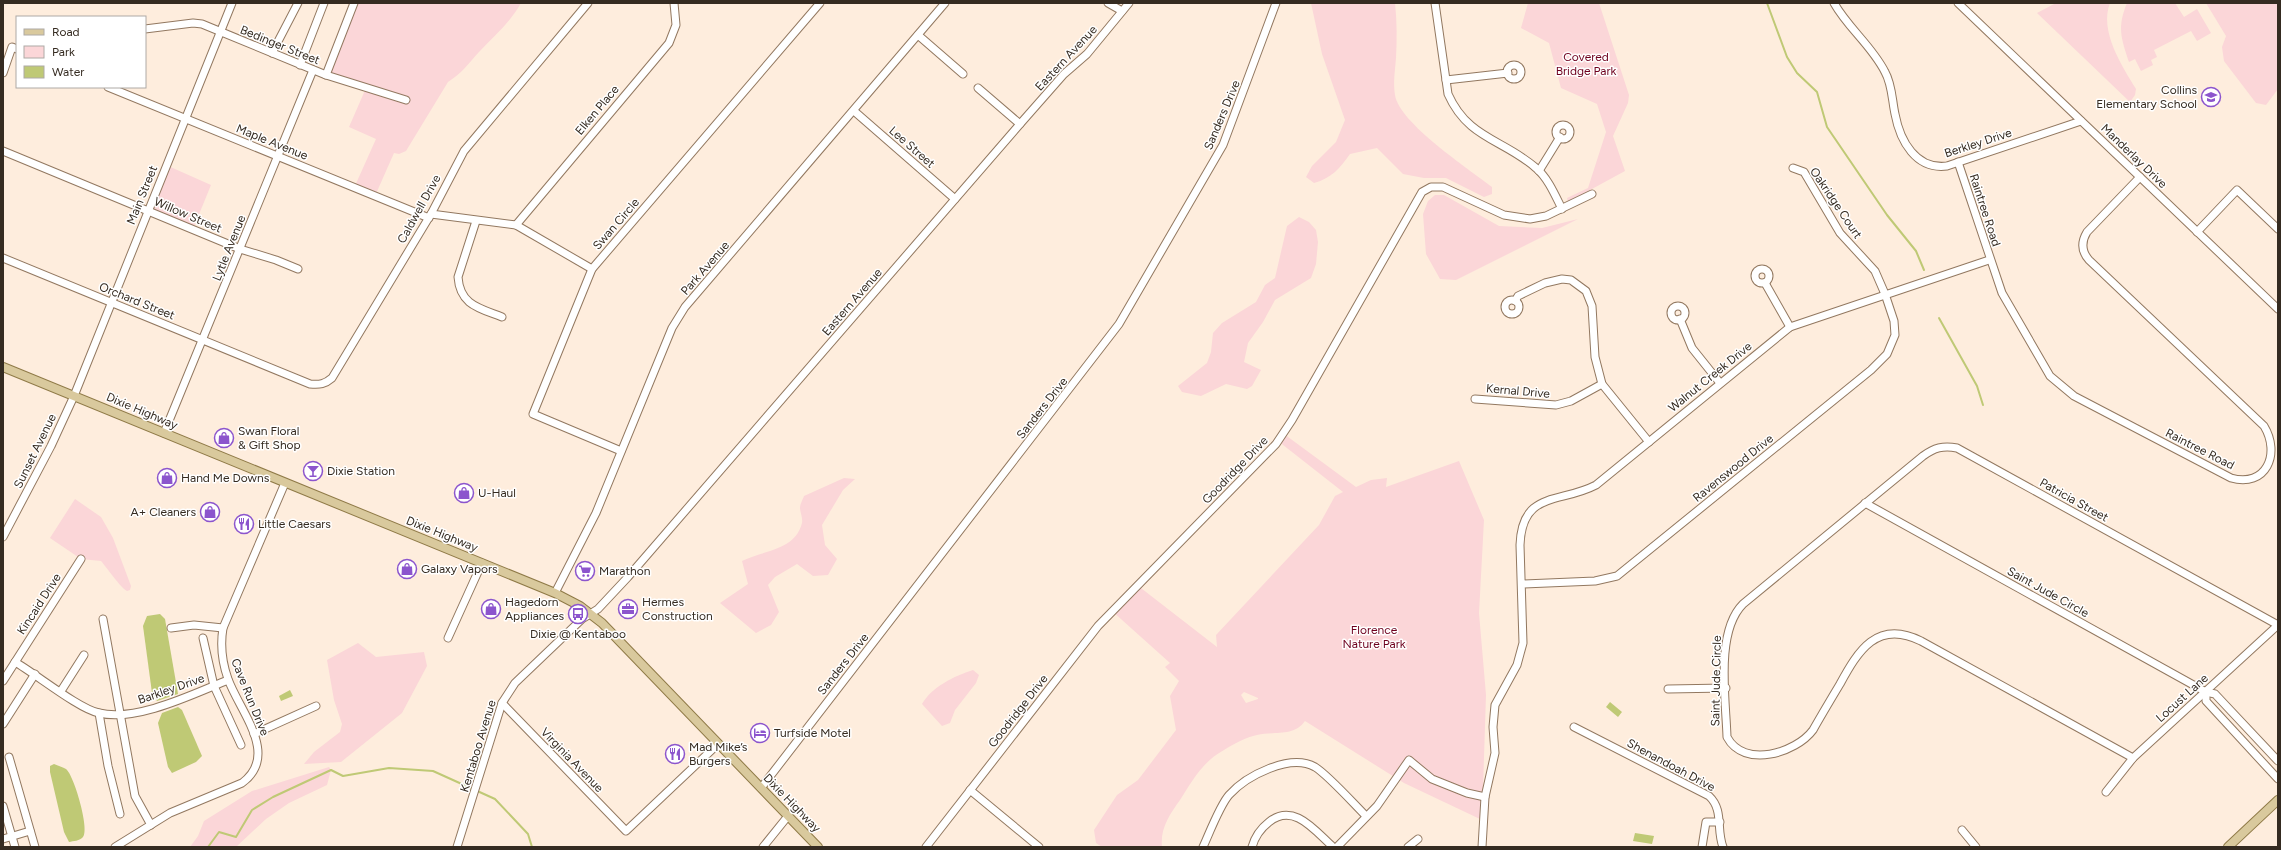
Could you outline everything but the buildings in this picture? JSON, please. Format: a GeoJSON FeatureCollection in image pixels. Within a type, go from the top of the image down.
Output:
{"type":"FeatureCollection","features":[{"type":"Feature","properties":{"kind":"main road","name":"Dixie Highway"},"geometry":{"type":"LineString","coordinates":[[3,366],[285,484],[555,593],[590,614],[623,644],[818,847]]}},
{"type":"Feature","properties":{"kind":"main road"},"geometry":{"type":"LineString","coordinates":[[2228,847],[2278,800]]}},
{"type":"Feature","properties":{"kind":"street","name":"Main Street"},"geometry":{"type":"LineString","coordinates":[[74,396],[110,302],[232,3]]}},
{"type":"Feature","properties":{"kind":"street"},"geometry":{"type":"LineString","coordinates":[[272,53],[298,3]]}},
{"type":"Feature","properties":{"kind":"street"},"geometry":{"type":"LineString","coordinates":[[300,64],[324,3]]}},
{"type":"Feature","properties":{"kind":"street"},"geometry":{"type":"LineString","coordinates":[[326,75],[354,3]]}},
{"type":"Feature","properties":{"kind":"street","name":"Caldwell Drive"},"geometry":{"type":"LineString","coordinates":[[264,365],[310,384],[318,385],[332,378],[430,216],[472,139],[588,3]]}},
{"type":"Feature","properties":{"kind":"street","name":"Elken Place"},"geometry":{"type":"LineString","coordinates":[[516,225],[669,43],[676,25],[674,3]]}},
{"type":"Feature","properties":{"kind":"street","name":"Swan Circle"},"geometry":{"type":"LineString","coordinates":[[621,450],[533,414],[592,269],[820,3]]}},
{"type":"Feature","properties":{"kind":"street","name":"Park Avenue"},"geometry":{"type":"LineString","coordinates":[[555,593],[596,513],[666,340],[685,307],[945,3]]}},
{"type":"Feature","properties":{"kind":"street"},"geometry":{"type":"LineString","coordinates":[[1108,3],[1122,11]]}},
{"type":"Feature","properties":{"kind":"street","name":"Eastern Avenue"},"geometry":{"type":"LineString","coordinates":[[590,614],[598,609],[628,577],[1020,124],[1064,74],[1087,54],[1129,3]]}},
{"type":"Feature","properties":{"kind":"street","name":"Sanders Drive"},"geometry":{"type":"LineString","coordinates":[[761,788],[1119,324],[1224,145],[1276,3]]}},
{"type":"Feature","properties":{"kind":"street"},"geometry":{"type":"LineString","coordinates":[[1435,3],[1448,94],[1462,119],[1472,128],[1528,162],[1539,171],[1551,187],[1562,209]]}},
{"type":"Feature","properties":{"kind":"street","name":"Berkley Drive"},"geometry":{"type":"LineString","coordinates":[[1834,3],[1848,26],[1876,56],[1886,72],[1897,122],[1914,156],[1923,163],[1934,167],[1947,166],[2081,121]]}},
{"type":"Feature","properties":{"kind":"street","name":"Manderlay Drive"},"geometry":{"type":"LineString","coordinates":[[1958,3],[2278,309]]}},
{"type":"Feature","properties":{"kind":"street","name":"Bedinger Street"},"geometry":{"type":"LineString","coordinates":[[146,29],[193,23],[202,24],[326,75],[406,100]]}},
{"type":"Feature","properties":{"kind":"street"},"geometry":{"type":"LineString","coordinates":[[918,35],[963,74]]}},
{"type":"Feature","properties":{"kind":"street"},"geometry":{"type":"LineString","coordinates":[[3,48],[15,48],[3,73]]}},
{"type":"Feature","properties":{"kind":"street","name":"Lytle Avenue"},"geometry":{"type":"LineString","coordinates":[[164,433],[313,70]]}},
{"type":"Feature","properties":{"kind":"street"},"geometry":{"type":"LineString","coordinates":[[1446,80],[1508,73]]}},
{"type":"Feature","properties":{"kind":"street","name":"Maple Avenue"},"geometry":{"type":"LineString","coordinates":[[110,88],[430,216],[516,225],[592,269]]}},
{"type":"Feature","properties":{"kind":"street"},"geometry":{"type":"LineString","coordinates":[[978,88],[1020,124]]}},
{"type":"Feature","properties":{"kind":"street","name":"Lee Street"},"geometry":{"type":"LineString","coordinates":[[854,111],[955,199]]}},
{"type":"Feature","properties":{"kind":"street"},"geometry":{"type":"LineString","coordinates":[[1539,171],[1560,137]]}},
{"type":"Feature","properties":{"kind":"street","name":"Willow Street"},"geometry":{"type":"LineString","coordinates":[[3,151],[240,249],[276,260],[298,269]]}},
{"type":"Feature","properties":{"kind":"street","name":"Raintree Road"},"geometry":{"type":"LineString","coordinates":[[1958,162],[1989,260],[2000,289],[2047,371],[2061,387],[2231,478],[2244,480],[2260,474],[2270,462],[2273,451],[2272,440],[2264,426],[2089,260],[2083,251],[2083,241],[2087,232],[2140,177]]}},
{"type":"Feature","properties":{"kind":"street","name":"Oakridge Court"},"geometry":{"type":"LineString","coordinates":[[1793,168],[1804,172],[1840,233],[1875,271],[1885,294]]}},
{"type":"Feature","properties":{"kind":"street","name":"Goodridge Drive"},"geometry":{"type":"LineString","coordinates":[[926,847],[1098,626],[1276,444],[1422,192],[1431,187],[1443,187],[1504,215],[1519,218],[1541,217],[1562,209],[1592,194]]}},
{"type":"Feature","properties":{"kind":"street"},"geometry":{"type":"LineString","coordinates":[[2197,232],[2237,190],[2278,229]]}},
{"type":"Feature","properties":{"kind":"street"},"geometry":{"type":"LineString","coordinates":[[476,221],[458,277],[458,286],[461,293],[469,303],[502,317]]}},
{"type":"Feature","properties":{"kind":"street","name":"Orchard Street"},"geometry":{"type":"LineString","coordinates":[[3,258],[264,365]]}},
{"type":"Feature","properties":{"kind":"street","name":"Walnut Creek Drive"},"geometry":{"type":"LineString","coordinates":[[1482,847],[1485,797],[1495,753],[1493,727],[1495,705],[1517,665],[1523,643],[1520,531],[1526,515],[1532,508],[1550,498],[1586,490],[1596,485],[1790,327],[1989,260]]}},
{"type":"Feature","properties":{"kind":"street"},"geometry":{"type":"LineString","coordinates":[[1515,301],[1518,296],[1558,279],[1571,280],[1586,291],[1592,306],[1595,357],[1602,384],[1649,442]]}},
{"type":"Feature","properties":{"kind":"street"},"geometry":{"type":"LineString","coordinates":[[1765,283],[1790,327]]}},
{"type":"Feature","properties":{"kind":"street","name":"Ravenswood Drive"},"geometry":{"type":"LineString","coordinates":[[1522,584],[1607,580],[1617,576],[1629,568],[1882,359],[1890,348],[1895,335],[1894,322],[1885,294]]}},
{"type":"Feature","properties":{"kind":"street"},"geometry":{"type":"LineString","coordinates":[[1680,319],[1692,348],[1720,383]]}},
{"type":"Feature","properties":{"kind":"street","name":"Kernal Drive"},"geometry":{"type":"LineString","coordinates":[[1475,399],[1556,405],[1571,401],[1602,384]]}},
{"type":"Feature","properties":{"kind":"street","name":"Sunset Avenue"},"geometry":{"type":"LineString","coordinates":[[3,537],[51,446],[74,396]]}},
{"type":"Feature","properties":{"kind":"street","name":"Patricia Street"},"geometry":{"type":"LineString","coordinates":[[1865,503],[1930,451],[1943,447],[1957,448],[2278,625]]}},
{"type":"Feature","properties":{"kind":"street","name":"Cave Run Drive"},"geometry":{"type":"LineString","coordinates":[[116,847],[180,808],[223,792],[251,777],[258,766],[259,753],[254,734],[228,680],[222,658],[223,628],[285,484]]}},
{"type":"Feature","properties":{"kind":"street","name":"Saint Jude Circle"},"geometry":{"type":"LineString","coordinates":[[2133,758],[1921,641],[1907,635],[1884,636],[1866,645],[1857,654],[1810,734],[1798,744],[1780,752],[1769,754],[1752,753],[1735,747],[1730,743],[1727,737],[1726,634],[1738,610],[1865,503],[2206,692],[2215,694],[2278,761]]}},
{"type":"Feature","properties":{"kind":"street","name":"Kincaid Drive"},"geometry":{"type":"LineString","coordinates":[[3,681],[81,559]]}},
{"type":"Feature","properties":{"kind":"street"},"geometry":{"type":"LineString","coordinates":[[448,638],[482,563]]}},
{"type":"Feature","properties":{"kind":"street","name":"Kentaboo Avenue"},"geometry":{"type":"LineString","coordinates":[[457,847],[502,703],[515,683],[590,614]]}},
{"type":"Feature","properties":{"kind":"street"},"geometry":{"type":"LineString","coordinates":[[103,619],[135,796],[150,825]]}},
{"type":"Feature","properties":{"kind":"street"},"geometry":{"type":"LineString","coordinates":[[172,628],[194,625],[223,628]]}},
{"type":"Feature","properties":{"kind":"street","name":"Locust Lane"},"geometry":{"type":"LineString","coordinates":[[2106,792],[2133,758],[2278,625]]}},
{"type":"Feature","properties":{"kind":"street"},"geometry":{"type":"LineString","coordinates":[[203,638],[214,686],[241,745]]}},
{"type":"Feature","properties":{"kind":"street"},"geometry":{"type":"LineString","coordinates":[[61,691],[84,655]]}},
{"type":"Feature","properties":{"kind":"street","name":"Barkley Drive"},"geometry":{"type":"LineString","coordinates":[[15,662],[84,706],[99,713],[128,714],[154,708],[228,680]]}},
{"type":"Feature","properties":{"kind":"street"},"geometry":{"type":"LineString","coordinates":[[3,724],[34,674]]}},
{"type":"Feature","properties":{"kind":"street"},"geometry":{"type":"LineString","coordinates":[[1668,689],[1726,688]]}},
{"type":"Feature","properties":{"kind":"street"},"geometry":{"type":"LineString","coordinates":[[2206,692],[2206,701],[2278,779]]}},
{"type":"Feature","properties":{"kind":"street","name":"Virginia Avenue"},"geometry":{"type":"LineString","coordinates":[[502,703],[626,832],[718,744]]}},
{"type":"Feature","properties":{"kind":"street"},"geometry":{"type":"LineString","coordinates":[[254,734],[316,706]]}},
{"type":"Feature","properties":{"kind":"street"},"geometry":{"type":"LineString","coordinates":[[99,713],[106,760],[120,814]]}},
{"type":"Feature","properties":{"kind":"street","name":"Shenandoah Drive"},"geometry":{"type":"LineString","coordinates":[[1574,727],[1709,796],[1714,801],[1720,822],[1723,847]]}},
{"type":"Feature","properties":{"kind":"street"},"geometry":{"type":"LineString","coordinates":[[10,757],[35,847]]}},
{"type":"Feature","properties":{"kind":"street"},"geometry":{"type":"LineString","coordinates":[[1338,847],[1384,798],[1409,760],[1432,778],[1467,793],[1485,797]]}},
{"type":"Feature","properties":{"kind":"street"},"geometry":{"type":"LineString","coordinates":[[1203,847],[1229,796],[1252,776],[1283,765],[1303,763],[1315,767],[1366,816]]}},
{"type":"Feature","properties":{"kind":"street"},"geometry":{"type":"LineString","coordinates":[[970,790],[1039,847]]}},
{"type":"Feature","properties":{"kind":"street"},"geometry":{"type":"LineString","coordinates":[[3,806],[16,847]]}},
{"type":"Feature","properties":{"kind":"street"},"geometry":{"type":"LineString","coordinates":[[1252,847],[1256,835],[1265,825],[1276,817],[1288,815],[1294,815],[1305,821],[1333,847]]}},
{"type":"Feature","properties":{"kind":"street"},"geometry":{"type":"LineString","coordinates":[[763,847],[788,816]]}},
{"type":"Feature","properties":{"kind":"street"},"geometry":{"type":"LineString","coordinates":[[1702,847],[1706,822],[1720,822]]}},
{"type":"Feature","properties":{"kind":"street"},"geometry":{"type":"LineString","coordinates":[[3,839],[30,830]]}},
{"type":"Feature","properties":{"kind":"street"},"geometry":{"type":"LineString","coordinates":[[1962,830],[1976,847]]}},
{"type":"Feature","properties":{"kind":"street"},"geometry":{"type":"LineString","coordinates":[[1408,847],[1418,839]]}},
{"type":"Feature","properties":{"kind":"green space"},"geometry":{"type":"Polygon","coordinates":[[[354,3],[521,3],[502,29],[461,72],[448,82],[406,151],[399,154],[394,153],[375,196],[354,188],[376,139],[349,127],[366,88],[326,75],[354,3]]]}},
{"type":"Feature","properties":{"kind":"green space"},"geometry":{"type":"Polygon","coordinates":[[[1311,3],[1395,3],[1397,37],[1394,86],[1395,95],[1399,106],[1421,132],[1492,187],[1492,194],[1484,197],[1446,178],[1424,178],[1403,174],[1377,148],[1350,154],[1335,172],[1320,181],[1314,183],[1306,177],[1312,166],[1336,142],[1345,120],[1322,54],[1311,3]]]}},
{"type":"Feature","properties":{"kind":"green space","name":"Covered Bridge Park"},"geometry":{"type":"Polygon","coordinates":[[[1528,3],[1599,3],[1629,95],[1628,103],[1613,136],[1625,171],[1568,202],[1567,198],[1588,188],[1606,132],[1597,104],[1561,88],[1549,43],[1521,28],[1528,3]]]}},
{"type":"Feature","properties":{"kind":"green space"},"geometry":{"type":"Polygon","coordinates":[[[2056,3],[2110,3],[2107,14],[2107,25],[2110,36],[2124,70],[2136,89],[2135,95],[2130,102],[2037,13],[2056,3]]]}},
{"type":"Feature","properties":{"kind":"green space"},"geometry":{"type":"Polygon","coordinates":[[[2127,3],[2175,3],[2184,17],[2197,9],[2211,33],[2197,41],[2191,31],[2154,50],[2157,57],[2151,60],[2153,65],[2141,71],[2135,59],[2129,62],[2122,39],[2121,26],[2127,3]]]}},
{"type":"Feature","properties":{"kind":"green space"},"geometry":{"type":"Polygon","coordinates":[[[2206,3],[2278,3],[2278,89],[2266,105],[2256,103],[2224,61],[2222,47],[2226,36],[2206,3]]]}},
{"type":"Feature","properties":{"kind":"green space"},"geometry":{"type":"Polygon","coordinates":[[[166,165],[211,185],[193,229],[147,210],[166,165]]]}},
{"type":"Feature","properties":{"kind":"green space"},"geometry":{"type":"Polygon","coordinates":[[[1435,195],[1444,195],[1499,226],[1542,228],[1578,219],[1456,280],[1440,279],[1426,254],[1423,214],[1428,201],[1435,195]]]}},
{"type":"Feature","properties":{"kind":"green space"},"geometry":{"type":"Polygon","coordinates":[[[1299,217],[1309,222],[1316,230],[1318,242],[1316,264],[1311,278],[1275,300],[1263,322],[1248,343],[1244,362],[1261,370],[1252,386],[1247,389],[1226,384],[1201,396],[1182,392],[1178,386],[1207,363],[1211,352],[1213,333],[1222,323],[1256,302],[1265,285],[1275,278],[1287,226],[1299,217]]]}},
{"type":"Feature","properties":{"kind":"green space","name":"Florence Nature Park"},"geometry":{"type":"Polygon","coordinates":[[[1284,434],[1356,487],[1371,480],[1387,478],[1386,487],[1459,461],[1484,520],[1479,613],[1486,695],[1482,820],[1404,783],[1305,721],[1300,726],[1289,731],[1257,735],[1245,739],[1216,755],[1210,760],[1194,779],[1169,816],[1164,827],[1162,847],[1102,847],[1096,843],[1094,830],[1117,795],[1138,780],[1176,730],[1170,696],[1179,681],[1165,667],[1170,663],[1112,611],[1137,585],[1217,647],[1216,635],[1319,525],[1335,496],[1343,492],[1278,441],[1284,434]],[[1244,692],[1241,695],[1246,703],[1258,698],[1244,692]]]}},
{"type":"Feature","properties":{"kind":"green space"},"geometry":{"type":"Polygon","coordinates":[[[844,478],[855,479],[843,490],[822,525],[825,545],[837,559],[828,575],[813,576],[797,564],[775,577],[768,585],[779,612],[771,625],[756,633],[720,603],[748,584],[742,561],[777,548],[793,539],[802,523],[800,508],[804,496],[844,478]]]}},
{"type":"Feature","properties":{"kind":"green space"},"geometry":{"type":"Polygon","coordinates":[[[75,499],[101,517],[113,538],[131,586],[130,590],[127,591],[121,586],[101,561],[81,559],[50,538],[75,499]]]}},
{"type":"Feature","properties":{"kind":"green space"},"geometry":{"type":"Polygon","coordinates":[[[358,643],[376,657],[424,652],[427,666],[402,713],[341,762],[304,764],[314,752],[340,732],[342,724],[334,700],[327,660],[358,643]]]}},
{"type":"Feature","properties":{"kind":"green space"},"geometry":{"type":"Polygon","coordinates":[[[973,670],[979,675],[976,683],[955,710],[950,723],[942,726],[922,704],[932,692],[944,683],[958,675],[973,670]]]}},
{"type":"Feature","properties":{"kind":"green space"},"geometry":{"type":"Polygon","coordinates":[[[329,767],[331,770],[327,785],[289,803],[266,819],[236,847],[190,847],[198,836],[204,821],[252,791],[329,767]]]}},
{"type":"Feature","properties":{"kind":"water"},"geometry":{"type":"Polygon","coordinates":[[[160,614],[165,619],[178,694],[157,701],[152,693],[143,626],[147,616],[160,614]]]}},
{"type":"Feature","properties":{"kind":"water"},"geometry":{"type":"Polygon","coordinates":[[[290,690],[293,696],[281,701],[279,696],[290,690]]]}},
{"type":"Feature","properties":{"kind":"water"},"geometry":{"type":"Polygon","coordinates":[[[1610,702],[1622,712],[1618,717],[1606,707],[1610,702]]]}},
{"type":"Feature","properties":{"kind":"water"},"geometry":{"type":"Polygon","coordinates":[[[178,707],[182,710],[202,756],[196,762],[172,773],[168,767],[158,723],[162,713],[178,707]]]}},
{"type":"Feature","properties":{"kind":"water"},"geometry":{"type":"Polygon","coordinates":[[[54,764],[66,769],[77,791],[83,814],[85,832],[83,837],[78,840],[69,842],[64,832],[50,772],[50,766],[54,764]]]}},
{"type":"Feature","properties":{"kind":"water"},"geometry":{"type":"Polygon","coordinates":[[[1635,833],[1654,836],[1652,844],[1633,841],[1635,833]]]}},
{"type":"Feature","properties":{"kind":"waterway"},"geometry":{"type":"LineString","coordinates":[[1767,3],[1787,57],[1797,73],[1817,92],[1827,127],[1887,215],[1916,251],[1924,270]]}},
{"type":"Feature","properties":{"kind":"waterway"},"geometry":{"type":"LineString","coordinates":[[1939,318],[1977,386],[1983,405]]}},
{"type":"Feature","properties":{"kind":"waterway"},"geometry":{"type":"LineString","coordinates":[[208,847],[219,832],[236,837],[252,810],[273,797],[331,770],[343,776],[389,768],[433,771],[495,799],[528,834],[532,847]]}},
{"type":"Feature","properties":{"kind":"place","name":"Collins Elementary School"},"geometry":{"type":"Point","coordinates":[2211,97]}},
{"type":"Feature","properties":{"kind":"place","name":"Swan Floral & Gift Shop"},"geometry":{"type":"Point","coordinates":[224,438]}},
{"type":"Feature","properties":{"kind":"place","name":"Dixie Station"},"geometry":{"type":"Point","coordinates":[313,471]}},
{"type":"Feature","properties":{"kind":"place","name":"Hand Me Downs"},"geometry":{"type":"Point","coordinates":[167,478]}},
{"type":"Feature","properties":{"kind":"place","name":"U-Haul"},"geometry":{"type":"Point","coordinates":[464,493]}},
{"type":"Feature","properties":{"kind":"place","name":"A+ Cleaners"},"geometry":{"type":"Point","coordinates":[210,512]}},
{"type":"Feature","properties":{"kind":"place","name":"Little Caesars"},"geometry":{"type":"Point","coordinates":[244,524]}},
{"type":"Feature","properties":{"kind":"place","name":"Galaxy Vapors"},"geometry":{"type":"Point","coordinates":[407,569]}},
{"type":"Feature","properties":{"kind":"place","name":"Marathon"},"geometry":{"type":"Point","coordinates":[585,571]}},
{"type":"Feature","properties":{"kind":"place","name":"Hagedorn Appliances"},"geometry":{"type":"Point","coordinates":[491,609]}},
{"type":"Feature","properties":{"kind":"place","name":"Hermes Construction"},"geometry":{"type":"Point","coordinates":[628,609]}},
{"type":"Feature","properties":{"kind":"place","name":"Dixie @ Kentaboo"},"geometry":{"type":"Point","coordinates":[578,614]}},
{"type":"Feature","properties":{"kind":"place","name":"Turfside Motel"},"geometry":{"type":"Point","coordinates":[760,733]}},
{"type":"Feature","properties":{"kind":"place","name":"Mad Mike’s Burgers"},"geometry":{"type":"Point","coordinates":[675,754]}}]}
